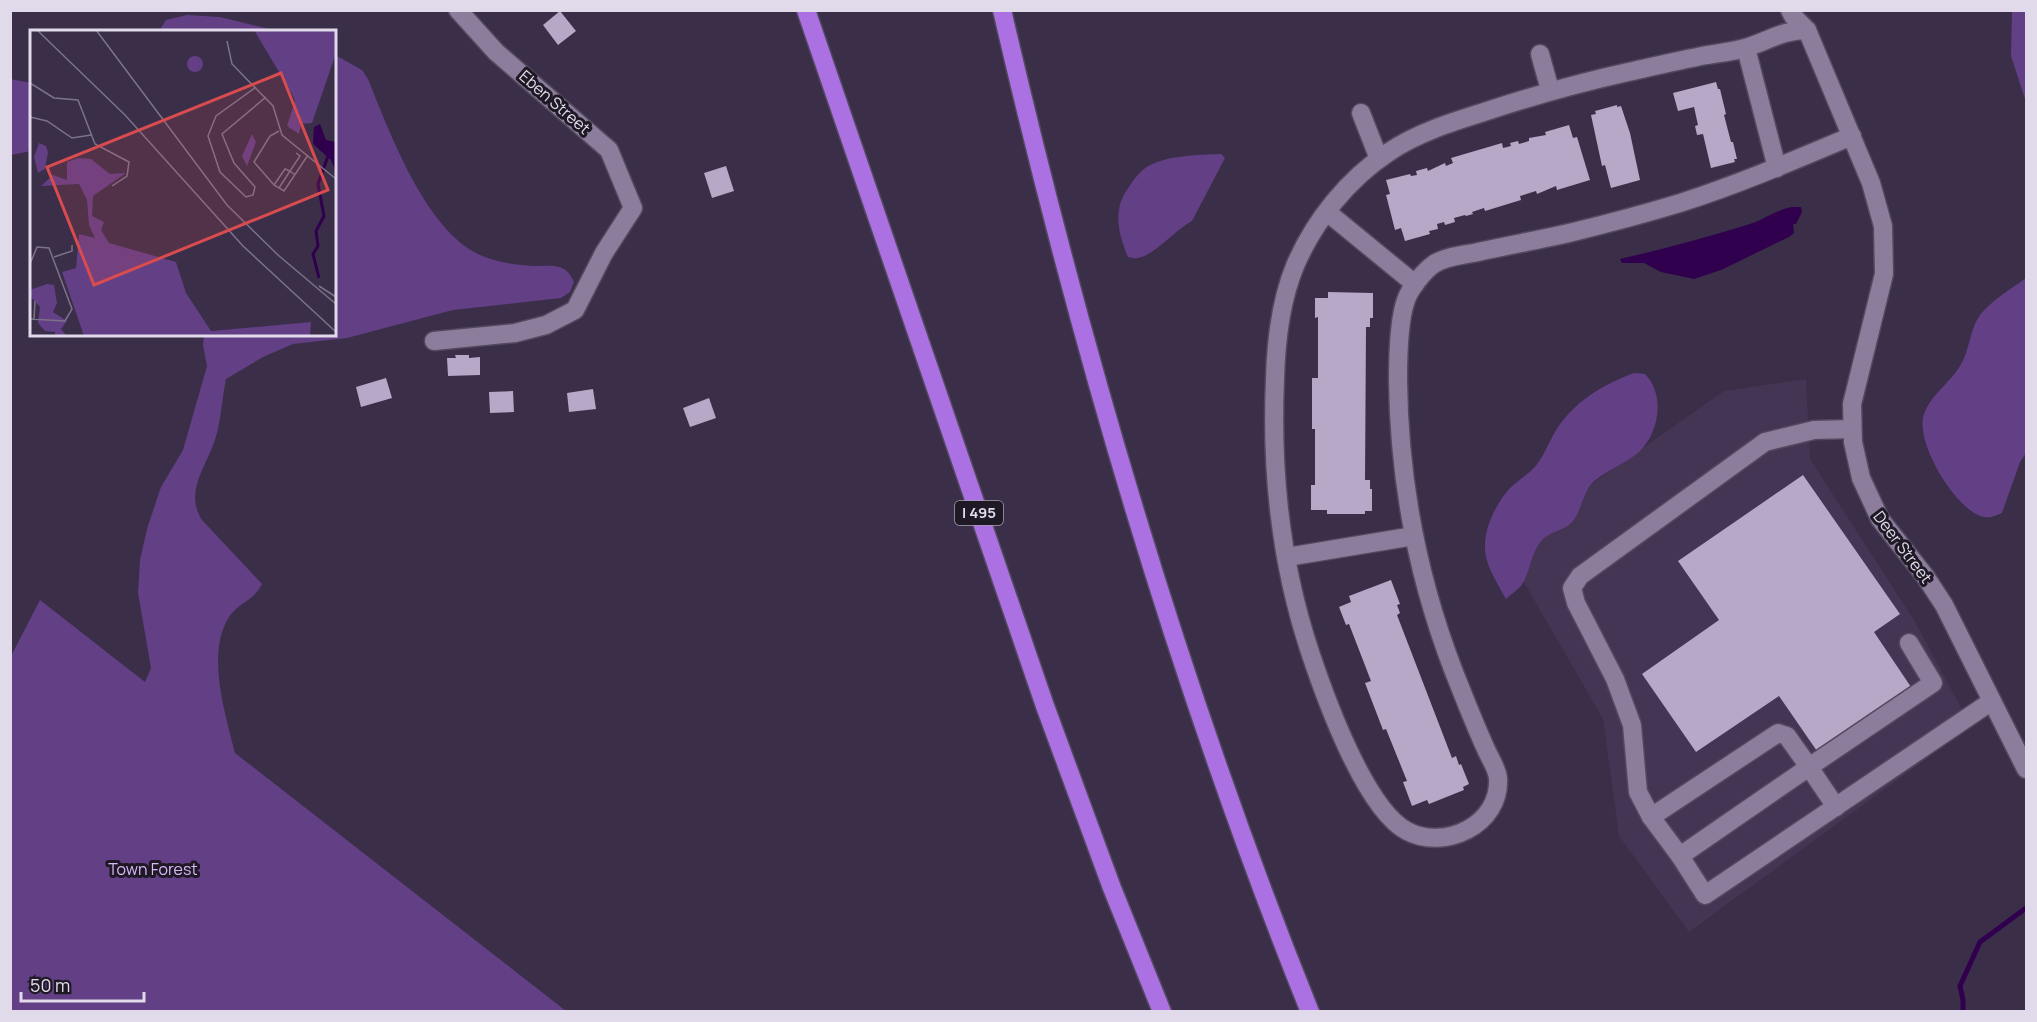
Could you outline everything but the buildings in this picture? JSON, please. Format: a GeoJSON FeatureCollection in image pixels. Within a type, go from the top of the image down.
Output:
{"type":"FeatureCollection","features":[{"type":"Feature","properties":{"kind":"highway","name":"I 495"},"geometry":{"type":"LineString","coordinates":[[806,10],[1045,706],[1112,888],[1162,1011]]}},
{"type":"Feature","properties":{"kind":"highway"},"geometry":{"type":"LineString","coordinates":[[1002,10],[1049,206],[1124,480],[1230,804],[1310,1011]]}},
{"type":"Feature","properties":{"kind":"street","name":"Eben Street"},"geometry":{"type":"LineString","coordinates":[[434,341],[515,333],[546,325],[575,310],[604,253],[633,208],[609,150],[496,52],[458,10]]}},
{"type":"Feature","properties":{"kind":"street","name":"Deer Street"},"geometry":{"type":"LineString","coordinates":[[1790,10],[1807,30],[1876,195],[1883,226],[1885,255],[1880,296],[1854,394],[1852,429],[1858,467],[1874,508],[1887,530],[1938,595],[2026,769]]}},
{"type":"Feature","properties":{"kind":"street"},"geometry":{"type":"LineString","coordinates":[[1807,30],[1789,30],[1746,48],[1550,90],[1425,133],[1393,148],[1360,175],[1327,212],[1312,234],[1293,270],[1277,336],[1274,403],[1275,476],[1287,557],[1302,629],[1324,693],[1350,755],[1385,813],[1402,829],[1426,839],[1445,838],[1463,833],[1483,818],[1495,798],[1499,775],[1487,753],[1452,666],[1421,571],[1414,536],[1400,445],[1398,371],[1399,342],[1406,300],[1415,284],[1434,264],[1452,257],[1565,234],[1676,204],[1778,168],[1852,136]]}},
{"type":"Feature","properties":{"kind":"street"},"geometry":{"type":"LineString","coordinates":[[1746,48],[1778,168]]}},
{"type":"Feature","properties":{"kind":"street"},"geometry":{"type":"LineString","coordinates":[[1540,54],[1550,90]]}},
{"type":"Feature","properties":{"kind":"street"},"geometry":{"type":"LineString","coordinates":[[1361,113],[1379,159]]}},
{"type":"Feature","properties":{"kind":"street"},"geometry":{"type":"LineString","coordinates":[[1327,212],[1415,284]]}},
{"type":"Feature","properties":{"kind":"street"},"geometry":{"type":"LineString","coordinates":[[1852,429],[1814,430],[1765,442],[1580,576],[1572,588],[1576,603],[1615,679],[1632,725],[1638,792],[1651,818],[1705,894],[1992,701]]}},
{"type":"Feature","properties":{"kind":"street"},"geometry":{"type":"LineString","coordinates":[[1287,557],[1414,536]]}},
{"type":"Feature","properties":{"kind":"street"},"geometry":{"type":"LineString","coordinates":[[1680,856],[1933,683],[1909,643]]}},
{"type":"Feature","properties":{"kind":"street"},"geometry":{"type":"LineString","coordinates":[[1651,818],[1778,733],[1787,736],[1836,807]]}},
{"type":"Feature","properties":{"kind":"shaded area"},"geometry":{"type":"Polygon","coordinates":[[[1792,207],[1801,207],[1802,212],[1796,224],[1793,224],[1794,233],[1789,237],[1721,270],[1694,279],[1661,272],[1644,263],[1622,263],[1620,259],[1750,224],[1792,207]]]}},
{"type":"Feature","properties":{"kind":"shaded area"},"geometry":{"type":"Polygon","coordinates":[[[1806,379],[1810,459],[1914,620],[1971,726],[1689,932],[1619,836],[1603,719],[1503,546],[1724,391],[1806,379]]]}},
{"type":"Feature","properties":{"kind":"green space"},"geometry":{"type":"Polygon","coordinates":[[[2012,11],[2026,11],[2026,102],[2011,56],[2012,11]]]}},
{"type":"Feature","properties":{"kind":"green space"},"geometry":{"type":"Polygon","coordinates":[[[187,15],[220,17],[273,30],[160,30],[166,20],[187,15]]]}},
{"type":"Feature","properties":{"kind":"green space","name":"Town Forest"},"geometry":{"type":"Polygon","coordinates":[[[336,56],[362,70],[368,79],[410,174],[439,220],[456,238],[474,252],[496,261],[520,265],[553,266],[562,268],[572,277],[574,282],[570,292],[561,298],[453,310],[347,338],[293,344],[263,357],[226,379],[217,433],[198,480],[195,499],[202,520],[262,584],[255,594],[229,617],[222,632],[219,648],[220,684],[235,753],[566,1011],[11,1011],[11,656],[40,600],[145,682],[151,668],[138,593],[140,560],[147,529],[161,487],[183,450],[207,366],[203,345],[204,336],[336,336],[336,56]]]}},
{"type":"Feature","properties":{"kind":"green space"},"geometry":{"type":"Polygon","coordinates":[[[10,79],[30,83],[30,151],[11,155],[10,79]]]}},
{"type":"Feature","properties":{"kind":"green space"},"geometry":{"type":"Polygon","coordinates":[[[1221,154],[1225,158],[1192,221],[1150,253],[1136,258],[1128,257],[1119,230],[1119,212],[1124,195],[1138,175],[1152,164],[1170,158],[1221,154]]]}},
{"type":"Feature","properties":{"kind":"green space"},"geometry":{"type":"Polygon","coordinates":[[[2026,278],[2026,453],[2020,462],[2002,513],[1983,517],[1970,510],[1949,488],[1926,444],[1923,418],[1929,404],[1963,360],[1980,315],[2026,278]]]}},
{"type":"Feature","properties":{"kind":"green space"},"geometry":{"type":"Polygon","coordinates":[[[1634,373],[1645,374],[1655,392],[1657,413],[1652,434],[1639,452],[1589,486],[1575,518],[1569,525],[1547,536],[1539,543],[1524,582],[1506,599],[1492,574],[1486,554],[1486,532],[1495,509],[1509,489],[1537,464],[1562,421],[1579,403],[1611,383],[1634,373]]]}},
{"type":"Feature","properties":{"kind":"waterway"},"geometry":{"type":"LineString","coordinates":[[1963,1012],[1960,986],[1980,942],[2026,908]]}}]}
